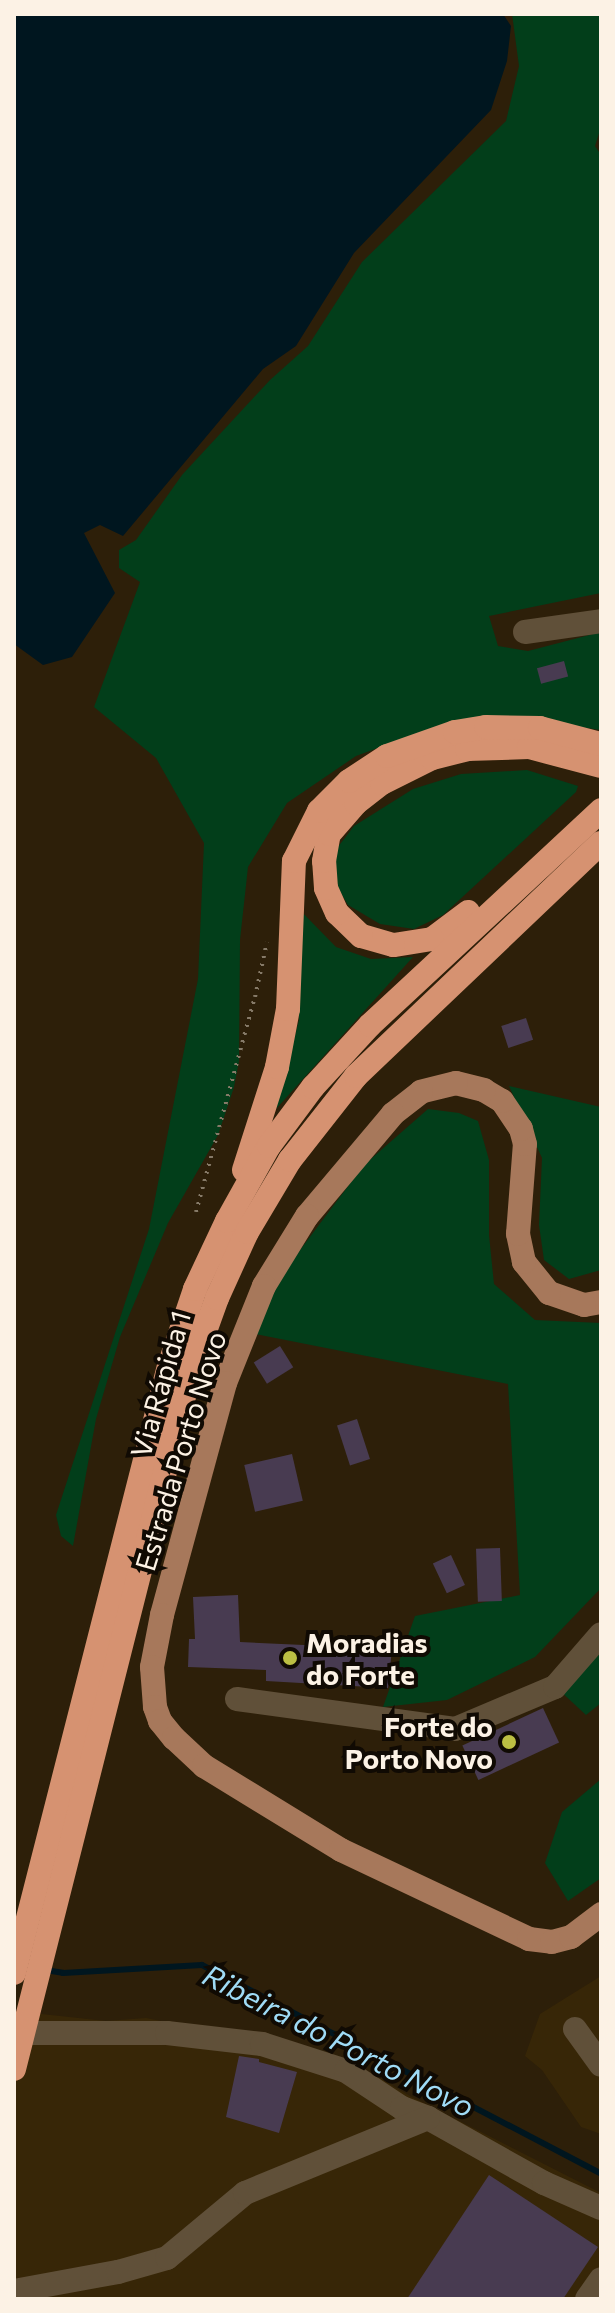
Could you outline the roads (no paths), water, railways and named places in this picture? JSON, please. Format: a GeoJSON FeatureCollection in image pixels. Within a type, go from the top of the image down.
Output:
{"type":"FeatureCollection","features":[{"type":"Feature","properties":{"kind":"highway"},"geometry":{"type":"LineString","coordinates":[[227,1221],[277,1067],[288,1009],[294,861],[319,811],[349,781],[387,756],[455,732],[527,727],[568,733],[601,744]]}},
{"type":"Feature","properties":{"kind":"highway"},"geometry":{"type":"LineString","coordinates":[[601,766],[551,751],[500,746],[467,749],[406,769],[382,783],[338,820],[326,847],[326,888],[337,913],[361,936],[393,945],[432,939],[447,932],[522,864],[601,808]]}},
{"type":"Feature","properties":{"kind":"highway","name":"Via Rápida 1"},"geometry":{"type":"LineString","coordinates":[[14,2069],[169,1366],[195,1289],[227,1221],[269,1146],[323,1076],[370,1025],[601,808]]}},
{"type":"Feature","properties":{"kind":"highway","name":"Via Rápida 1"},"geometry":{"type":"LineString","coordinates":[[14,1973],[190,1373],[217,1298],[268,1195],[311,1131],[356,1076],[601,843]]}},
{"type":"Feature","properties":{"kind":"main road","name":"Estrada Porto Novo"},"geometry":{"type":"LineString","coordinates":[[601,1302],[584,1305],[549,1293],[524,1262],[518,1234],[525,1144],[521,1129],[502,1101],[484,1090],[456,1083],[421,1092],[393,1114],[307,1216],[264,1286],[225,1383],[162,1615],[152,1667],[155,1707],[160,1721],[182,1746],[204,1766],[341,1850],[529,1939],[552,1942],[571,1937],[601,1914]]}},
{"type":"Feature","properties":{"kind":"street"},"geometry":{"type":"LineString","coordinates":[[525,632],[601,621]]}},
{"type":"Feature","properties":{"kind":"street"},"geometry":{"type":"LineString","coordinates":[[237,1699],[455,1729],[555,1687],[601,1634]]}},
{"type":"Feature","properties":{"kind":"street"},"geometry":{"type":"LineString","coordinates":[[575,2029],[601,2065]]}},
{"type":"Feature","properties":{"kind":"street"},"geometry":{"type":"LineString","coordinates":[[14,2033],[167,2033],[262,2044],[346,2071],[402,2108],[428,2118],[544,2183],[601,2208]]}},
{"type":"Feature","properties":{"kind":"street"},"geometry":{"type":"LineString","coordinates":[[14,2291],[118,2272],[167,2258],[245,2193],[428,2118]]}},
{"type":"Feature","properties":{"kind":"street"},"geometry":{"type":"LineString","coordinates":[[587,2299],[601,2279]]}},
{"type":"Feature","properties":{"kind":"water"},"geometry":{"type":"Polygon","coordinates":[[[14,14],[503,14],[511,26],[507,61],[491,110],[354,253],[296,346],[263,369],[123,536],[100,525],[84,533],[115,593],[72,657],[43,665],[14,644],[14,14]]]}},
{"type":"Feature","properties":{"kind":"waterway","name":"Ribeira do Porto Novo"},"geometry":{"type":"LineString","coordinates":[[45,1970],[63,1973],[202,1965],[601,2174]]}},
{"type":"Feature","properties":{"kind":"place","name":"Moradias do Forte"},"geometry":{"type":"Point","coordinates":[290,1658]}},
{"type":"Feature","properties":{"kind":"place","name":"Forte do Porto Novo"},"geometry":{"type":"Point","coordinates":[509,1742]}}]}
